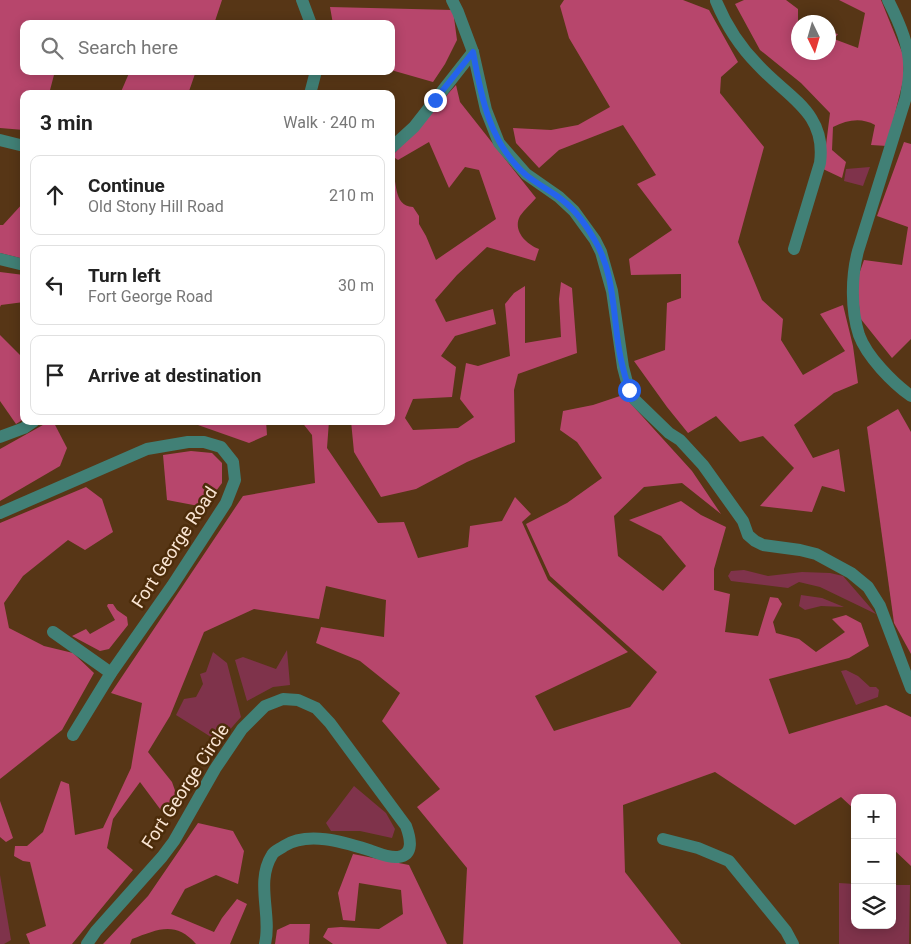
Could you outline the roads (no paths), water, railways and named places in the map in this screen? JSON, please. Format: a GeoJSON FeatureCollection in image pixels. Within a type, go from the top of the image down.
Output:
{"type":"FeatureCollection","features":[{"type":"Feature","properties":{"kind":"street"},"geometry":{"type":"LineString","coordinates":[[302,0],[310,20]]}},
{"type":"Feature","properties":{"kind":"street"},"geometry":{"type":"LineString","coordinates":[[452,0],[473,52],[486,110],[499,143],[526,174],[559,197],[574,211],[602,252],[612,291],[623,367],[629,390],[635,400],[669,433],[680,440],[703,465],[743,521],[748,535],[755,541],[763,546],[800,550],[816,554],[852,573],[868,588],[880,606],[911,688]]}},
{"type":"Feature","properties":{"kind":"street"},"geometry":{"type":"LineString","coordinates":[[719,0],[725,21],[741,46],[770,78],[808,112],[816,124],[821,138],[820,163],[794,249]]}},
{"type":"Feature","properties":{"kind":"street"},"geometry":{"type":"LineString","coordinates":[[888,0],[905,39],[910,72],[906,97],[854,264],[853,290],[860,336],[878,366],[911,396]]}},
{"type":"Feature","properties":{"kind":"street"},"geometry":{"type":"LineString","coordinates":[[395,144],[414,127],[473,52]]}},
{"type":"Feature","properties":{"kind":"street"},"geometry":{"type":"LineString","coordinates":[[311,90],[315,75]]}},
{"type":"Feature","properties":{"kind":"street"},"geometry":{"type":"LineString","coordinates":[[0,140],[20,145]]}},
{"type":"Feature","properties":{"kind":"street"},"geometry":{"type":"LineString","coordinates":[[0,259],[20,264]]}},
{"type":"Feature","properties":{"kind":"street"},"geometry":{"type":"LineString","coordinates":[[0,437],[28,425]]}},
{"type":"Feature","properties":{"kind":"street","name":"Fort George Road"},"geometry":{"type":"LineString","coordinates":[[0,514],[147,449],[188,442],[204,442],[221,447],[233,462],[235,480],[226,503],[172,586],[111,673],[73,735]]}},
{"type":"Feature","properties":{"kind":"street"},"geometry":{"type":"LineString","coordinates":[[53,632],[111,673]]}},
{"type":"Feature","properties":{"kind":"street","name":"Fort George Circle"},"geometry":{"type":"LineString","coordinates":[[87,944],[174,841],[215,768],[242,729],[265,706],[282,700],[298,700],[316,708],[330,723],[406,826],[410,837],[410,848],[400,857],[389,856],[353,845],[314,838],[291,842],[272,853],[264,874],[268,932],[265,944]]}},
{"type":"Feature","properties":{"kind":"street"},"geometry":{"type":"LineString","coordinates":[[663,839],[698,848],[729,861],[786,931],[793,944]]}}]}
